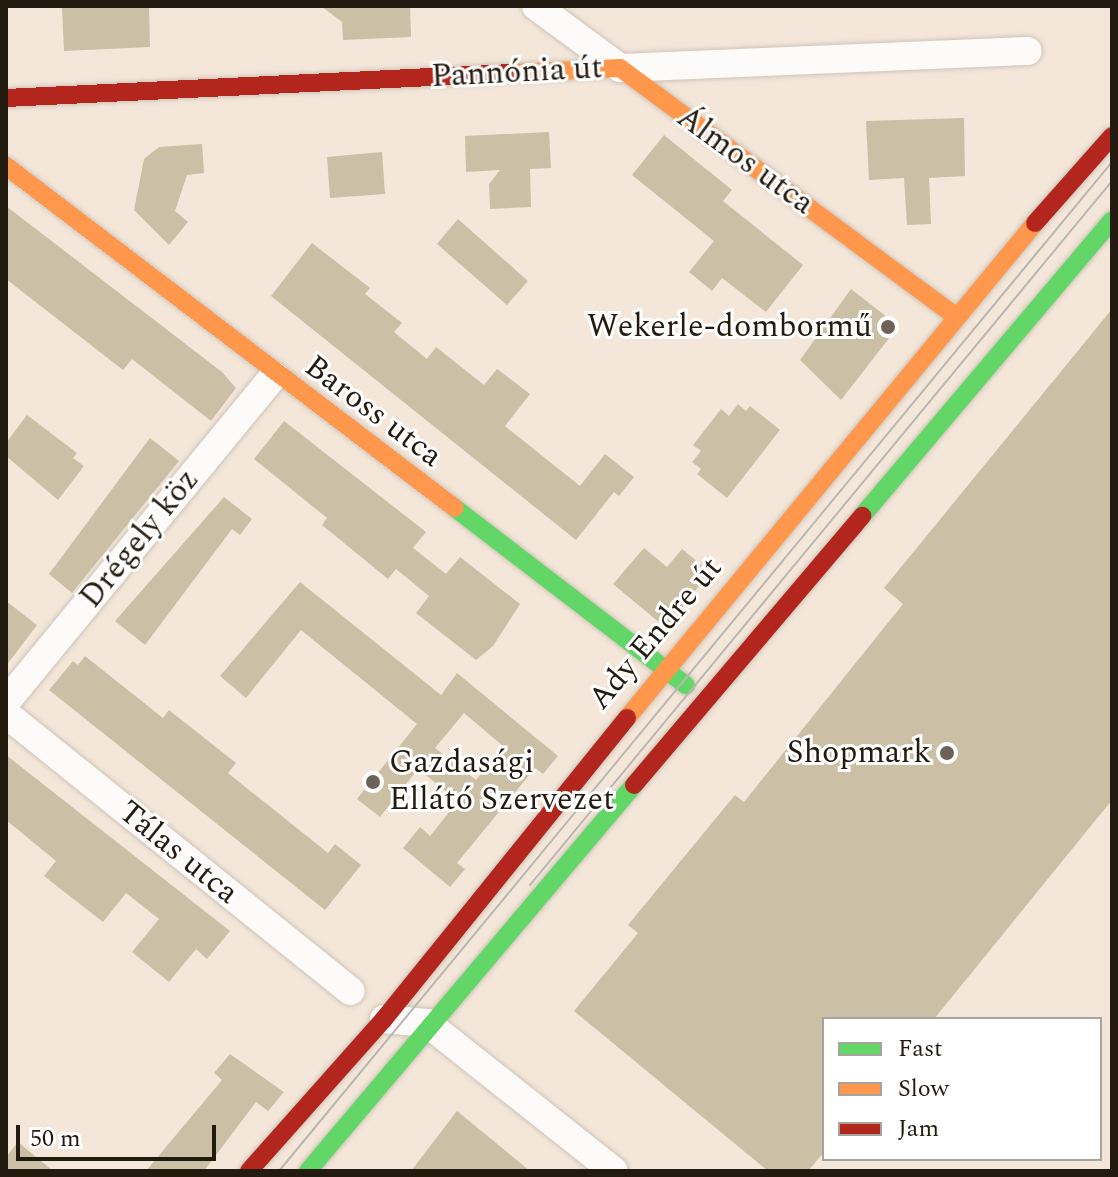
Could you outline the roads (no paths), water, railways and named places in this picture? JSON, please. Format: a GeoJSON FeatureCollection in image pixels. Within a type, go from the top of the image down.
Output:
{"type":"FeatureCollection","features":[{"type":"Feature","properties":{"kind":"street","name":"Álmos utca"},"geometry":{"type":"LineString","coordinates":[[536,6],[954,315]]}},
{"type":"Feature","properties":{"kind":"street","name":"Pannónia út"},"geometry":{"type":"LineString","coordinates":[[6,98],[1028,51]]}},
{"type":"Feature","properties":{"kind":"street","name":"Ady Endre út"},"geometry":{"type":"LineString","coordinates":[[249,1171],[384,1019],[954,315],[1112,136]]}},
{"type":"Feature","properties":{"kind":"street","name":"Baross utca"},"geometry":{"type":"LineString","coordinates":[[6,166],[274,376],[708,702]]}},
{"type":"Feature","properties":{"kind":"street"},"geometry":{"type":"LineString","coordinates":[[308,1171],[427,1023],[708,702],[1112,220]]}},
{"type":"Feature","properties":{"kind":"street","name":"Drégely köz"},"geometry":{"type":"LineString","coordinates":[[6,702],[274,376]]}},
{"type":"Feature","properties":{"kind":"street","name":"Tálas utca"},"geometry":{"type":"LineString","coordinates":[[6,714],[350,991]]}},
{"type":"Feature","properties":{"kind":"street"},"geometry":{"type":"LineString","coordinates":[[415,979],[427,1023]]}},
{"type":"Feature","properties":{"kind":"street"},"geometry":{"type":"LineString","coordinates":[[384,1019],[427,1023],[614,1171]]}},
{"type":"Feature","properties":{"kind":"tram line"},"geometry":{"type":"LineString","coordinates":[[279,1171],[1112,162]]}},
{"type":"Feature","properties":{"kind":"tram line"},"geometry":{"type":"LineString","coordinates":[[530,885],[1112,181]]}},
{"type":"Feature","properties":{"kind":"place","name":"Wekerle-dombormű"},"geometry":{"type":"Point","coordinates":[888,327]}},
{"type":"Feature","properties":{"kind":"place","name":"Shopmark"},"geometry":{"type":"Point","coordinates":[947,753]}},
{"type":"Feature","properties":{"kind":"place","name":"Gazdasági Ellátó Szervezet"},"geometry":{"type":"Point","coordinates":[373,782]}}]}
